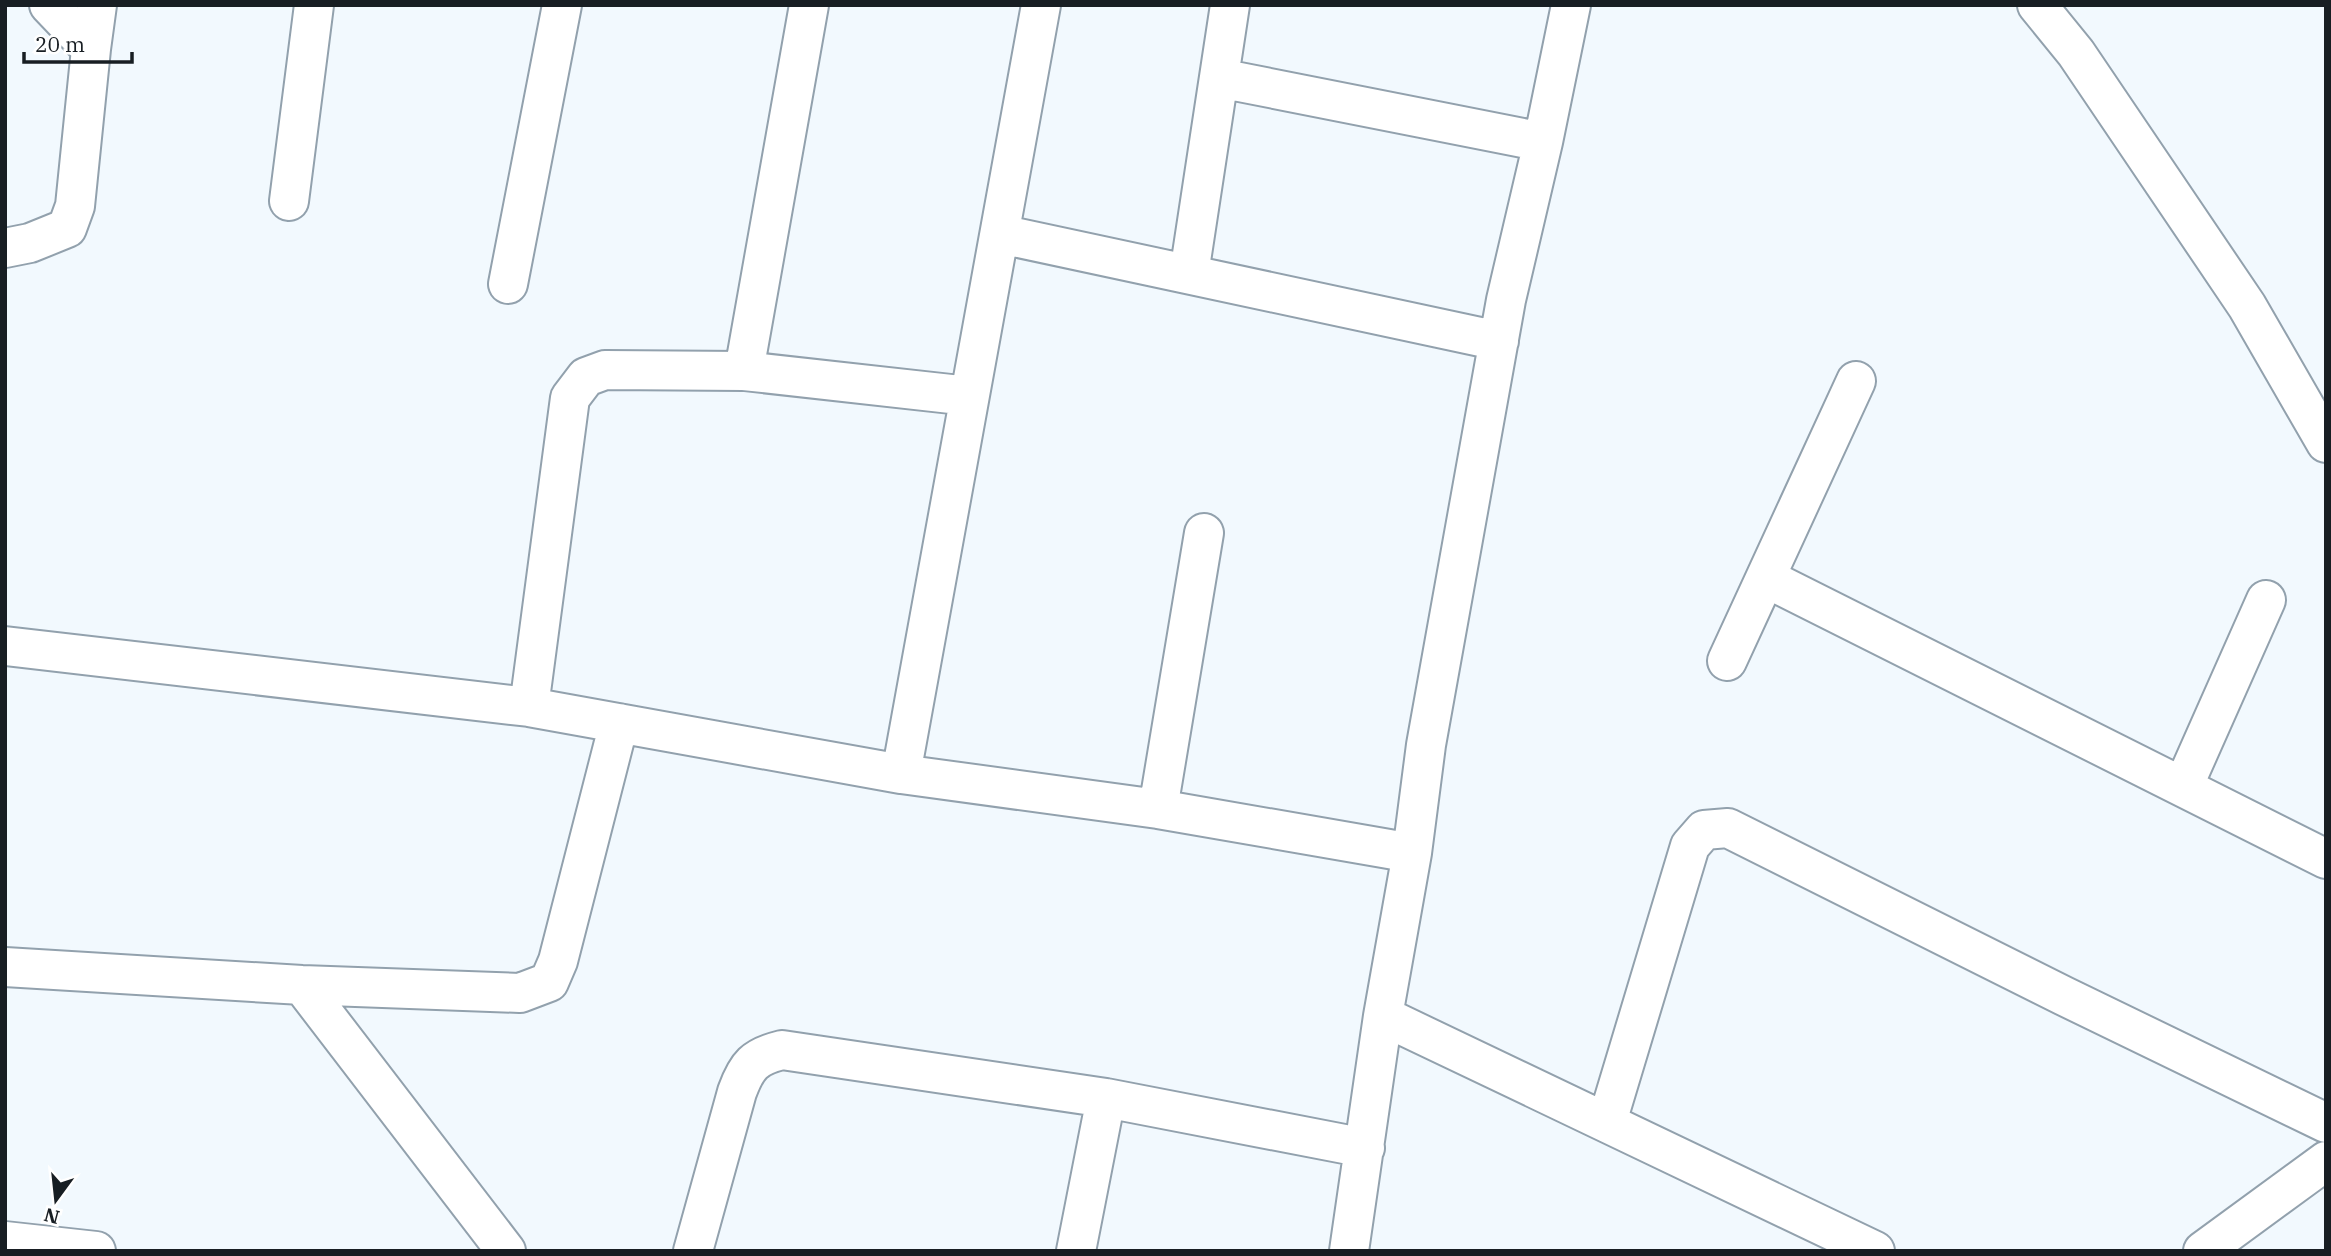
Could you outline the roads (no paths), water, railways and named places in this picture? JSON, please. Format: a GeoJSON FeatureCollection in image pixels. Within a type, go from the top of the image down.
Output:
{"type":"FeatureCollection","features":[{"type":"Feature","properties":{"kind":"street"},"geometry":{"type":"LineString","coordinates":[[50,5],[90,49]]}},
{"type":"Feature","properties":{"kind":"street"},"geometry":{"type":"LineString","coordinates":[[5,248],[30,243],[67,228],[75,206],[90,49],[97,5]]}},
{"type":"Feature","properties":{"kind":"street"},"geometry":{"type":"LineString","coordinates":[[289,201],[314,5]]}},
{"type":"Feature","properties":{"kind":"street"},"geometry":{"type":"LineString","coordinates":[[508,284],[562,5]]}},
{"type":"Feature","properties":{"kind":"street"},"geometry":{"type":"LineString","coordinates":[[744,371],[809,5]]}},
{"type":"Feature","properties":{"kind":"street"},"geometry":{"type":"LineString","coordinates":[[901,774],[1041,5]]}},
{"type":"Feature","properties":{"kind":"street"},"geometry":{"type":"LineString","coordinates":[[1189,274],[1230,5]]}},
{"type":"Feature","properties":{"kind":"street"},"geometry":{"type":"LineString","coordinates":[[1349,1251],[1382,1016],[1412,853],[1426,745],[1499,341],[1571,5]]}},
{"type":"Feature","properties":{"kind":"street"},"geometry":{"type":"LineString","coordinates":[[2037,5],[2076,53],[2247,306],[2326,443]]}},
{"type":"Feature","properties":{"kind":"street"},"geometry":{"type":"LineString","coordinates":[[1219,78],[1543,142]]}},
{"type":"Feature","properties":{"kind":"street"},"geometry":{"type":"LineString","coordinates":[[1000,234],[1499,341]]}},
{"type":"Feature","properties":{"kind":"street"},"geometry":{"type":"LineString","coordinates":[[529,707],[570,398],[586,377],[605,370],[744,371],[969,396]]}},
{"type":"Feature","properties":{"kind":"street"},"geometry":{"type":"LineString","coordinates":[[1727,661],[1856,381]]}},
{"type":"Feature","properties":{"kind":"street"},"geometry":{"type":"LineString","coordinates":[[1158,809],[1204,533]]}},
{"type":"Feature","properties":{"kind":"street"},"geometry":{"type":"LineString","coordinates":[[1766,578],[2326,859]]}},
{"type":"Feature","properties":{"kind":"street"},"geometry":{"type":"LineString","coordinates":[[2183,787],[2266,600]]}},
{"type":"Feature","properties":{"kind":"street"},"geometry":{"type":"LineString","coordinates":[[5,646],[529,707],[901,774],[1158,809],[1412,853]]}},
{"type":"Feature","properties":{"kind":"street"},"geometry":{"type":"LineString","coordinates":[[5,967],[302,985],[520,993],[549,982],[558,961],[619,723]]}},
{"type":"Feature","properties":{"kind":"street"},"geometry":{"type":"LineString","coordinates":[[1607,1122],[1690,846],[1704,830],[1728,828],[2326,1123]]}},
{"type":"Feature","properties":{"kind":"street"},"geometry":{"type":"LineString","coordinates":[[302,985],[506,1251]]}},
{"type":"Feature","properties":{"kind":"street"},"geometry":{"type":"LineString","coordinates":[[1382,1016],[1875,1251]]}},
{"type":"Feature","properties":{"kind":"street"},"geometry":{"type":"LineString","coordinates":[[693,1251],[745,1071],[762,1055],[782,1050],[1106,1098],[1365,1148]]}},
{"type":"Feature","properties":{"kind":"street"},"geometry":{"type":"LineString","coordinates":[[1076,1251],[1106,1098]]}},
{"type":"Feature","properties":{"kind":"street"},"geometry":{"type":"LineString","coordinates":[[2203,1251],[2326,1161]]}},
{"type":"Feature","properties":{"kind":"street"},"geometry":{"type":"LineString","coordinates":[[5,1241],[96,1251]]}}]}
